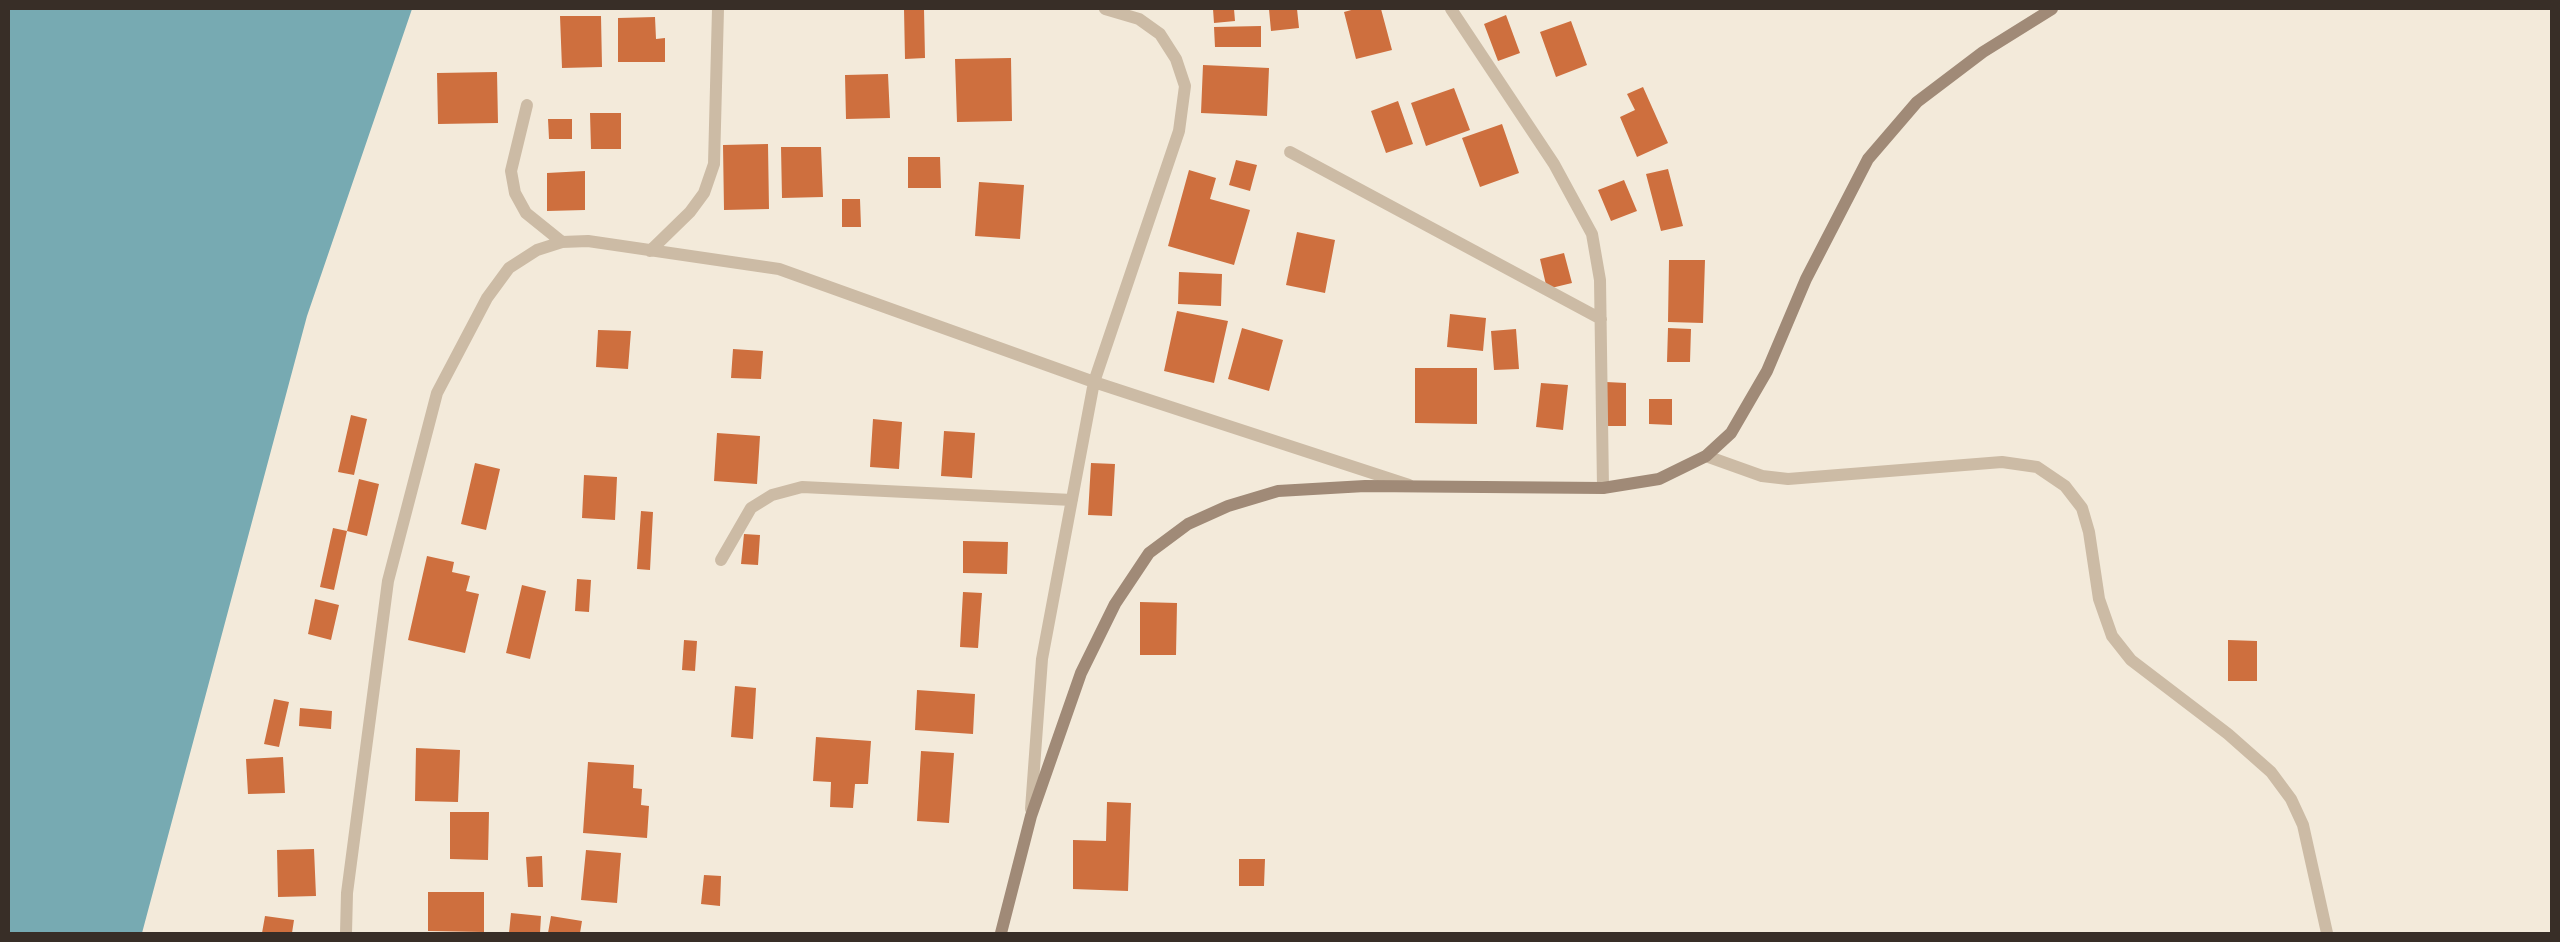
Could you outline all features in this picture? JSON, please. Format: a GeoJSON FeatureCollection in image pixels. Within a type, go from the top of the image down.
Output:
{"type":"FeatureCollection","features":[{"type":"Feature","properties":{"kind":"street"},"geometry":{"type":"LineString","coordinates":[[650,250],[690,212],[704,193],[714,164],[718,9]]}},
{"type":"Feature","properties":{"kind":"street"},"geometry":{"type":"LineString","coordinates":[[1031,816],[1042,659],[1094,382],[1179,131],[1185,86],[1176,59],[1160,34],[1139,19],[1105,9]]}},
{"type":"Feature","properties":{"kind":"street"},"geometry":{"type":"LineString","coordinates":[[1451,9],[1554,164],[1592,234],[1600,280],[1603,488]]}},
{"type":"Feature","properties":{"kind":"street"},"geometry":{"type":"LineString","coordinates":[[1001,933],[1031,816],[1081,673],[1115,604],[1149,553],[1188,524],[1228,506],[1278,491],[1365,486],[1603,488],[1659,479],[1706,456],[1731,433],[1767,371],[1806,279],[1868,159],[1917,102],[1983,52],[2052,9]]}},
{"type":"Feature","properties":{"kind":"street"},"geometry":{"type":"LineString","coordinates":[[527,105],[511,171],[515,193],[526,213],[562,242]]}},
{"type":"Feature","properties":{"kind":"street"},"geometry":{"type":"LineString","coordinates":[[1290,152],[1601,319]]}},
{"type":"Feature","properties":{"kind":"street"},"geometry":{"type":"LineString","coordinates":[[346,933],[347,893],[388,581],[437,393],[487,298],[509,268],[537,250],[562,242],[588,241],[779,270],[1094,382],[1414,486]]}},
{"type":"Feature","properties":{"kind":"street"},"geometry":{"type":"LineString","coordinates":[[1706,456],[1762,476],[1788,479],[2002,462],[2037,467],[2065,486],[2082,508],[2099,599],[2112,636],[2131,660],[2228,734],[2271,772],[2291,799],[2303,824],[2327,933]]}},
{"type":"Feature","properties":{"kind":"street"},"geometry":{"type":"LineString","coordinates":[[721,560],[751,508],[772,495],[802,487],[1072,500]]}},
{"type":"Feature","properties":{"kind":"water"},"geometry":{"type":"Polygon","coordinates":[[[9,9],[412,9],[307,316],[142,933],[9,933],[9,9]]]}},
{"type":"Feature","properties":{"kind":"building"},"geometry":{"type":"Polygon","coordinates":[[[904,9],[924,9],[925,58],[905,59],[904,9]]]}},
{"type":"Feature","properties":{"kind":"building"},"geometry":{"type":"Polygon","coordinates":[[[1213,9],[1234,9],[1235,21],[1214,23],[1213,9]]]}},
{"type":"Feature","properties":{"kind":"building"},"geometry":{"type":"Polygon","coordinates":[[[1269,9],[1297,9],[1299,28],[1271,31],[1269,9]]]}},
{"type":"Feature","properties":{"kind":"building"},"geometry":{"type":"Polygon","coordinates":[[[1355,9],[1381,9],[1392,50],[1356,59],[1344,12],[1355,9]]]}},
{"type":"Feature","properties":{"kind":"building"},"geometry":{"type":"Polygon","coordinates":[[[1506,15],[1520,53],[1498,61],[1484,24],[1506,15]]]}},
{"type":"Feature","properties":{"kind":"building"},"geometry":{"type":"Polygon","coordinates":[[[560,16],[601,16],[602,67],[562,68],[560,16]]]}},
{"type":"Feature","properties":{"kind":"building"},"geometry":{"type":"Polygon","coordinates":[[[655,17],[656,39],[665,38],[665,62],[618,62],[618,18],[655,17]]]}},
{"type":"Feature","properties":{"kind":"building"},"geometry":{"type":"Polygon","coordinates":[[[1571,21],[1587,65],[1556,77],[1540,32],[1571,21]]]}},
{"type":"Feature","properties":{"kind":"building"},"geometry":{"type":"Polygon","coordinates":[[[1261,26],[1261,47],[1215,47],[1214,27],[1261,26]]]}},
{"type":"Feature","properties":{"kind":"building"},"geometry":{"type":"Polygon","coordinates":[[[1011,58],[1012,121],[957,122],[955,59],[1011,58]]]}},
{"type":"Feature","properties":{"kind":"building"},"geometry":{"type":"Polygon","coordinates":[[[1203,65],[1269,68],[1267,116],[1201,113],[1203,65]]]}},
{"type":"Feature","properties":{"kind":"building"},"geometry":{"type":"Polygon","coordinates":[[[497,72],[498,123],[438,124],[437,73],[497,72]]]}},
{"type":"Feature","properties":{"kind":"building"},"geometry":{"type":"Polygon","coordinates":[[[888,74],[890,118],[846,119],[845,75],[888,74]]]}},
{"type":"Feature","properties":{"kind":"building"},"geometry":{"type":"Polygon","coordinates":[[[1643,87],[1668,143],[1637,157],[1620,117],[1635,110],[1627,94],[1643,87]]]}},
{"type":"Feature","properties":{"kind":"building"},"geometry":{"type":"Polygon","coordinates":[[[1454,88],[1470,130],[1426,146],[1411,103],[1454,88]]]}},
{"type":"Feature","properties":{"kind":"building"},"geometry":{"type":"Polygon","coordinates":[[[1398,101],[1413,144],[1386,153],[1371,111],[1398,101]]]}},
{"type":"Feature","properties":{"kind":"building"},"geometry":{"type":"Polygon","coordinates":[[[590,113],[621,113],[621,149],[591,149],[590,113]]]}},
{"type":"Feature","properties":{"kind":"building"},"geometry":{"type":"Polygon","coordinates":[[[548,119],[572,119],[572,139],[549,139],[548,119]]]}},
{"type":"Feature","properties":{"kind":"building"},"geometry":{"type":"Polygon","coordinates":[[[1502,124],[1519,173],[1480,187],[1462,138],[1502,124]]]}},
{"type":"Feature","properties":{"kind":"building"},"geometry":{"type":"Polygon","coordinates":[[[768,144],[769,209],[724,210],[723,145],[768,144]]]}},
{"type":"Feature","properties":{"kind":"building"},"geometry":{"type":"Polygon","coordinates":[[[781,147],[821,147],[823,197],[782,198],[781,147]]]}},
{"type":"Feature","properties":{"kind":"building"},"geometry":{"type":"Polygon","coordinates":[[[908,157],[940,157],[941,188],[908,188],[908,157]]]}},
{"type":"Feature","properties":{"kind":"building"},"geometry":{"type":"Polygon","coordinates":[[[1236,160],[1257,165],[1250,191],[1229,185],[1236,160]]]}},
{"type":"Feature","properties":{"kind":"building"},"geometry":{"type":"Polygon","coordinates":[[[1668,169],[1683,226],[1661,231],[1646,174],[1668,169]]]}},
{"type":"Feature","properties":{"kind":"building"},"geometry":{"type":"Polygon","coordinates":[[[1189,170],[1216,178],[1210,199],[1250,210],[1234,265],[1168,246],[1189,170]]]}},
{"type":"Feature","properties":{"kind":"building"},"geometry":{"type":"Polygon","coordinates":[[[585,171],[585,210],[547,211],[547,173],[585,171]]]}},
{"type":"Feature","properties":{"kind":"building"},"geometry":{"type":"Polygon","coordinates":[[[1624,180],[1637,211],[1611,221],[1598,190],[1624,180]]]}},
{"type":"Feature","properties":{"kind":"building"},"geometry":{"type":"Polygon","coordinates":[[[979,182],[1024,185],[1020,239],[975,236],[979,182]]]}},
{"type":"Feature","properties":{"kind":"building"},"geometry":{"type":"Polygon","coordinates":[[[842,199],[860,199],[861,227],[842,227],[842,199]]]}},
{"type":"Feature","properties":{"kind":"building"},"geometry":{"type":"Polygon","coordinates":[[[1297,232],[1335,240],[1325,293],[1286,285],[1297,232]]]}},
{"type":"Feature","properties":{"kind":"building"},"geometry":{"type":"Polygon","coordinates":[[[1564,253],[1572,283],[1547,289],[1540,259],[1564,253]]]}},
{"type":"Feature","properties":{"kind":"building"},"geometry":{"type":"Polygon","coordinates":[[[1669,260],[1705,260],[1703,323],[1668,322],[1669,260]]]}},
{"type":"Feature","properties":{"kind":"building"},"geometry":{"type":"Polygon","coordinates":[[[1179,272],[1222,274],[1221,306],[1178,304],[1179,272]]]}},
{"type":"Feature","properties":{"kind":"building"},"geometry":{"type":"Polygon","coordinates":[[[1177,311],[1228,321],[1214,383],[1164,371],[1177,311]]]}},
{"type":"Feature","properties":{"kind":"building"},"geometry":{"type":"Polygon","coordinates":[[[1450,314],[1486,318],[1483,351],[1447,347],[1450,314]]]}},
{"type":"Feature","properties":{"kind":"building"},"geometry":{"type":"Polygon","coordinates":[[[1242,328],[1283,340],[1269,391],[1228,379],[1242,328]]]}},
{"type":"Feature","properties":{"kind":"building"},"geometry":{"type":"Polygon","coordinates":[[[1668,328],[1691,329],[1690,362],[1667,362],[1668,328]]]}},
{"type":"Feature","properties":{"kind":"building"},"geometry":{"type":"Polygon","coordinates":[[[1516,329],[1519,369],[1494,370],[1491,331],[1516,329]]]}},
{"type":"Feature","properties":{"kind":"building"},"geometry":{"type":"Polygon","coordinates":[[[598,330],[631,331],[628,369],[596,367],[598,330]]]}},
{"type":"Feature","properties":{"kind":"building"},"geometry":{"type":"Polygon","coordinates":[[[733,349],[763,351],[761,379],[731,378],[733,349]]]}},
{"type":"Feature","properties":{"kind":"building"},"geometry":{"type":"Polygon","coordinates":[[[1415,368],[1477,368],[1477,424],[1415,423],[1415,368]]]}},
{"type":"Feature","properties":{"kind":"building"},"geometry":{"type":"Polygon","coordinates":[[[1606,382],[1626,383],[1626,426],[1605,426],[1606,382]]]}},
{"type":"Feature","properties":{"kind":"building"},"geometry":{"type":"Polygon","coordinates":[[[1541,383],[1568,385],[1563,430],[1536,427],[1541,383]]]}},
{"type":"Feature","properties":{"kind":"building"},"geometry":{"type":"Polygon","coordinates":[[[1649,399],[1672,399],[1672,425],[1649,424],[1649,399]]]}},
{"type":"Feature","properties":{"kind":"building"},"geometry":{"type":"Polygon","coordinates":[[[351,415],[367,419],[354,475],[338,472],[351,415]]]}},
{"type":"Feature","properties":{"kind":"building"},"geometry":{"type":"Polygon","coordinates":[[[873,419],[902,422],[899,469],[870,467],[873,419]]]}},
{"type":"Feature","properties":{"kind":"building"},"geometry":{"type":"Polygon","coordinates":[[[944,431],[975,433],[972,478],[941,476],[944,431]]]}},
{"type":"Feature","properties":{"kind":"building"},"geometry":{"type":"Polygon","coordinates":[[[717,433],[760,436],[757,484],[714,481],[717,433]]]}},
{"type":"Feature","properties":{"kind":"building"},"geometry":{"type":"Polygon","coordinates":[[[475,463],[500,469],[486,530],[461,524],[475,463]]]}},
{"type":"Feature","properties":{"kind":"building"},"geometry":{"type":"Polygon","coordinates":[[[1091,463],[1115,464],[1112,516],[1088,515],[1091,463]]]}},
{"type":"Feature","properties":{"kind":"building"},"geometry":{"type":"Polygon","coordinates":[[[584,475],[617,477],[615,520],[582,518],[584,475]]]}},
{"type":"Feature","properties":{"kind":"building"},"geometry":{"type":"Polygon","coordinates":[[[359,479],[379,484],[367,536],[347,531],[359,479]]]}},
{"type":"Feature","properties":{"kind":"building"},"geometry":{"type":"Polygon","coordinates":[[[641,511],[653,512],[650,570],[637,569],[641,511]]]}},
{"type":"Feature","properties":{"kind":"building"},"geometry":{"type":"Polygon","coordinates":[[[333,528],[347,531],[334,590],[320,587],[333,528]]]}},
{"type":"Feature","properties":{"kind":"building"},"geometry":{"type":"Polygon","coordinates":[[[744,534],[760,535],[758,565],[741,564],[744,534]]]}},
{"type":"Feature","properties":{"kind":"building"},"geometry":{"type":"Polygon","coordinates":[[[963,541],[1008,542],[1007,574],[963,573],[963,541]]]}},
{"type":"Feature","properties":{"kind":"building"},"geometry":{"type":"Polygon","coordinates":[[[427,556],[454,562],[452,572],[470,576],[466,591],[479,594],[465,653],[408,640],[427,556]]]}},
{"type":"Feature","properties":{"kind":"building"},"geometry":{"type":"Polygon","coordinates":[[[577,579],[591,580],[589,612],[575,611],[577,579]]]}},
{"type":"Feature","properties":{"kind":"building"},"geometry":{"type":"Polygon","coordinates":[[[522,585],[546,591],[530,659],[506,653],[522,585]]]}},
{"type":"Feature","properties":{"kind":"building"},"geometry":{"type":"Polygon","coordinates":[[[963,592],[982,593],[978,648],[960,647],[963,592]]]}},
{"type":"Feature","properties":{"kind":"building"},"geometry":{"type":"Polygon","coordinates":[[[315,599],[339,605],[331,640],[308,634],[315,599]]]}},
{"type":"Feature","properties":{"kind":"building"},"geometry":{"type":"Polygon","coordinates":[[[1140,602],[1177,603],[1176,655],[1140,655],[1140,602]]]}},
{"type":"Feature","properties":{"kind":"building"},"geometry":{"type":"Polygon","coordinates":[[[684,640],[697,641],[695,671],[682,670],[684,640]]]}},
{"type":"Feature","properties":{"kind":"building"},"geometry":{"type":"Polygon","coordinates":[[[2228,640],[2257,641],[2257,681],[2228,681],[2228,640]]]}},
{"type":"Feature","properties":{"kind":"building"},"geometry":{"type":"Polygon","coordinates":[[[735,686],[756,688],[753,739],[731,737],[735,686]]]}},
{"type":"Feature","properties":{"kind":"building"},"geometry":{"type":"Polygon","coordinates":[[[917,690],[975,694],[973,734],[915,730],[917,690]]]}},
{"type":"Feature","properties":{"kind":"building"},"geometry":{"type":"Polygon","coordinates":[[[274,699],[289,702],[279,747],[264,744],[274,699]]]}},
{"type":"Feature","properties":{"kind":"building"},"geometry":{"type":"Polygon","coordinates":[[[300,708],[332,711],[331,729],[299,726],[300,708]]]}},
{"type":"Feature","properties":{"kind":"building"},"geometry":{"type":"Polygon","coordinates":[[[816,737],[871,741],[868,784],[855,784],[853,808],[830,807],[831,782],[813,781],[816,737]]]}},
{"type":"Feature","properties":{"kind":"building"},"geometry":{"type":"Polygon","coordinates":[[[416,748],[460,750],[458,802],[415,801],[416,748]]]}},
{"type":"Feature","properties":{"kind":"building"},"geometry":{"type":"Polygon","coordinates":[[[921,751],[954,753],[949,823],[917,821],[921,751]]]}},
{"type":"Feature","properties":{"kind":"building"},"geometry":{"type":"Polygon","coordinates":[[[283,757],[285,793],[248,794],[246,759],[283,757]]]}},
{"type":"Feature","properties":{"kind":"building"},"geometry":{"type":"Polygon","coordinates":[[[588,762],[634,765],[633,788],[642,789],[641,805],[649,806],[647,838],[583,833],[588,762]]]}},
{"type":"Feature","properties":{"kind":"building"},"geometry":{"type":"Polygon","coordinates":[[[1107,802],[1131,803],[1128,891],[1073,889],[1073,840],[1106,841],[1107,802]]]}},
{"type":"Feature","properties":{"kind":"building"},"geometry":{"type":"Polygon","coordinates":[[[450,812],[489,812],[488,860],[450,859],[450,812]]]}},
{"type":"Feature","properties":{"kind":"building"},"geometry":{"type":"Polygon","coordinates":[[[314,849],[316,896],[278,897],[277,850],[314,849]]]}},
{"type":"Feature","properties":{"kind":"building"},"geometry":{"type":"Polygon","coordinates":[[[586,850],[621,853],[617,903],[581,900],[586,850]]]}},
{"type":"Feature","properties":{"kind":"building"},"geometry":{"type":"Polygon","coordinates":[[[542,856],[543,887],[528,887],[526,857],[542,856]]]}},
{"type":"Feature","properties":{"kind":"building"},"geometry":{"type":"Polygon","coordinates":[[[1239,859],[1265,859],[1264,886],[1239,886],[1239,859]]]}},
{"type":"Feature","properties":{"kind":"building"},"geometry":{"type":"Polygon","coordinates":[[[704,875],[721,876],[720,906],[701,904],[704,875]]]}},
{"type":"Feature","properties":{"kind":"building"},"geometry":{"type":"Polygon","coordinates":[[[428,892],[484,892],[484,932],[428,931],[428,892]]]}},
{"type":"Feature","properties":{"kind":"building"},"geometry":{"type":"Polygon","coordinates":[[[511,913],[541,916],[540,933],[509,933],[511,913]]]}},
{"type":"Feature","properties":{"kind":"building"},"geometry":{"type":"Polygon","coordinates":[[[265,916],[294,920],[292,933],[262,933],[265,916]]]}},
{"type":"Feature","properties":{"kind":"building"},"geometry":{"type":"Polygon","coordinates":[[[551,916],[582,921],[580,933],[548,933],[551,916]]]}}]}
